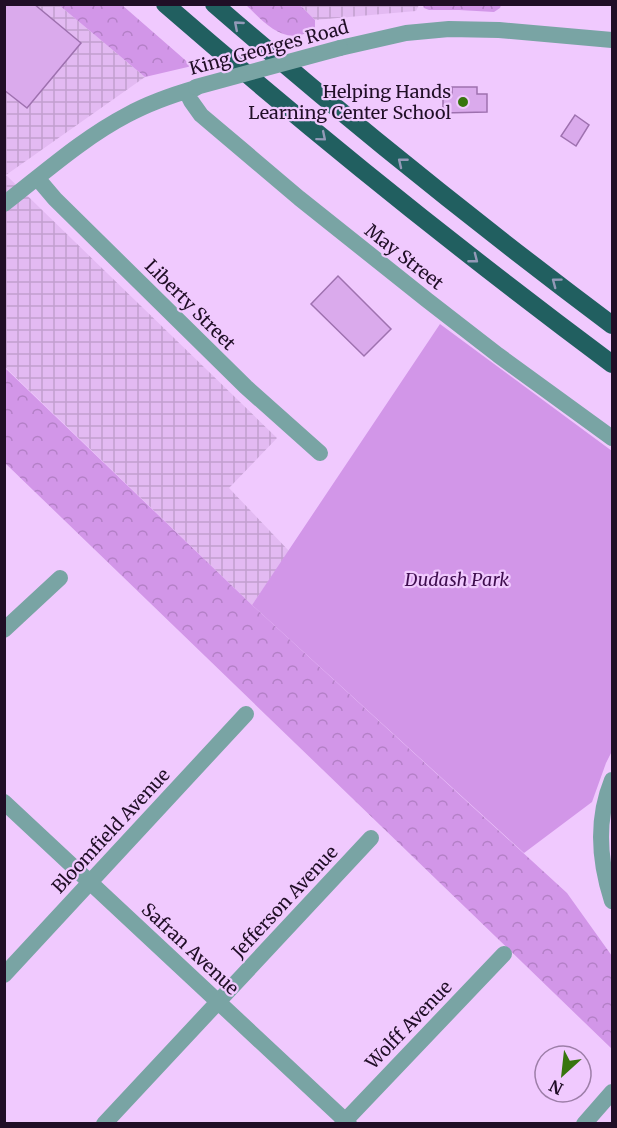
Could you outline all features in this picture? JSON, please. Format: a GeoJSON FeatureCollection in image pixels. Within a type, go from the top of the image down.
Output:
{"type":"FeatureCollection","features":[{"type":"Feature","properties":{"kind":"highway"},"geometry":{"type":"LineString","coordinates":[[165,4],[380,185],[519,295],[612,364]]}},
{"type":"Feature","properties":{"kind":"highway"},"geometry":{"type":"LineString","coordinates":[[214,4],[304,82],[393,154],[612,325]]}},
{"type":"Feature","properties":{"kind":"street","name":"King Georges Road"},"geometry":{"type":"LineString","coordinates":[[4,204],[89,139],[117,120],[150,104],[191,89],[340,48],[420,31],[449,29],[499,30],[612,40]]}},
{"type":"Feature","properties":{"kind":"street","name":"May Street"},"geometry":{"type":"LineString","coordinates":[[191,89],[191,101],[201,115],[299,198],[469,333],[612,438]]}},
{"type":"Feature","properties":{"kind":"street","name":"Liberty Street"},"geometry":{"type":"LineString","coordinates":[[38,179],[246,387],[320,453]]}},
{"type":"Feature","properties":{"kind":"street"},"geometry":{"type":"LineString","coordinates":[[4,630],[60,578]]}},
{"type":"Feature","properties":{"kind":"street","name":"Bloomfield Avenue"},"geometry":{"type":"LineString","coordinates":[[4,975],[246,714]]}},
{"type":"Feature","properties":{"kind":"street"},"geometry":{"type":"LineString","coordinates":[[612,780],[607,792],[601,824],[602,856],[612,901]]}},
{"type":"Feature","properties":{"kind":"street","name":"Safran Avenue"},"geometry":{"type":"LineString","coordinates":[[4,802],[346,1122]]}},
{"type":"Feature","properties":{"kind":"street","name":"Jefferson Avenue"},"geometry":{"type":"LineString","coordinates":[[104,1124],[371,838]]}},
{"type":"Feature","properties":{"kind":"street","name":"Wolff Avenue"},"geometry":{"type":"LineString","coordinates":[[346,1122],[504,954]]}},
{"type":"Feature","properties":{"kind":"street"},"geometry":{"type":"LineString","coordinates":[[584,1124],[612,1092]]}},
{"type":"Feature","properties":{"kind":"shaded area"},"geometry":{"type":"Polygon","coordinates":[[[4,5],[59,5],[145,77],[6,175],[277,438],[229,488],[289,551],[252,605],[5,367],[4,5]]]}},
{"type":"Feature","properties":{"kind":"shaded area"},"geometry":{"type":"Polygon","coordinates":[[[300,5],[419,5],[416,11],[315,20],[300,5]]]}},
{"type":"Feature","properties":{"kind":"green space"},"geometry":{"type":"Polygon","coordinates":[[[59,5],[122,5],[192,66],[145,77],[59,5]]]}},
{"type":"Feature","properties":{"kind":"green space"},"geometry":{"type":"Polygon","coordinates":[[[246,5],[300,5],[315,20],[315,28],[305,34],[286,35],[269,26],[246,5]]]}},
{"type":"Feature","properties":{"kind":"green space"},"geometry":{"type":"Polygon","coordinates":[[[423,5],[501,5],[494,12],[429,10],[423,5]]]}},
{"type":"Feature","properties":{"kind":"green space","name":"Dudash Park"},"geometry":{"type":"Polygon","coordinates":[[[440,324],[612,451],[612,751],[592,802],[524,853],[252,605],[440,324]]]}},
{"type":"Feature","properties":{"kind":"green space"},"geometry":{"type":"Polygon","coordinates":[[[4,367],[252,605],[567,893],[612,956],[612,1049],[5,463],[4,367]]]}},
{"type":"Feature","properties":{"kind":"building"},"geometry":{"type":"Polygon","coordinates":[[[4,4],[34,4],[81,43],[27,108],[4,90],[4,4]]]}},
{"type":"Feature","properties":{"kind":"building"},"geometry":{"type":"Polygon","coordinates":[[[452,87],[477,87],[477,94],[487,94],[487,112],[443,113],[443,95],[452,94],[452,87]]]}},
{"type":"Feature","properties":{"kind":"building"},"geometry":{"type":"Polygon","coordinates":[[[575,115],[589,125],[576,146],[561,136],[575,115]]]}},
{"type":"Feature","properties":{"kind":"building"},"geometry":{"type":"Polygon","coordinates":[[[338,276],[391,329],[364,356],[311,304],[338,276]]]}},
{"type":"Feature","properties":{"kind":"place","name":"Helping Hands Learning Center School"},"geometry":{"type":"Point","coordinates":[463,102]}}]}
